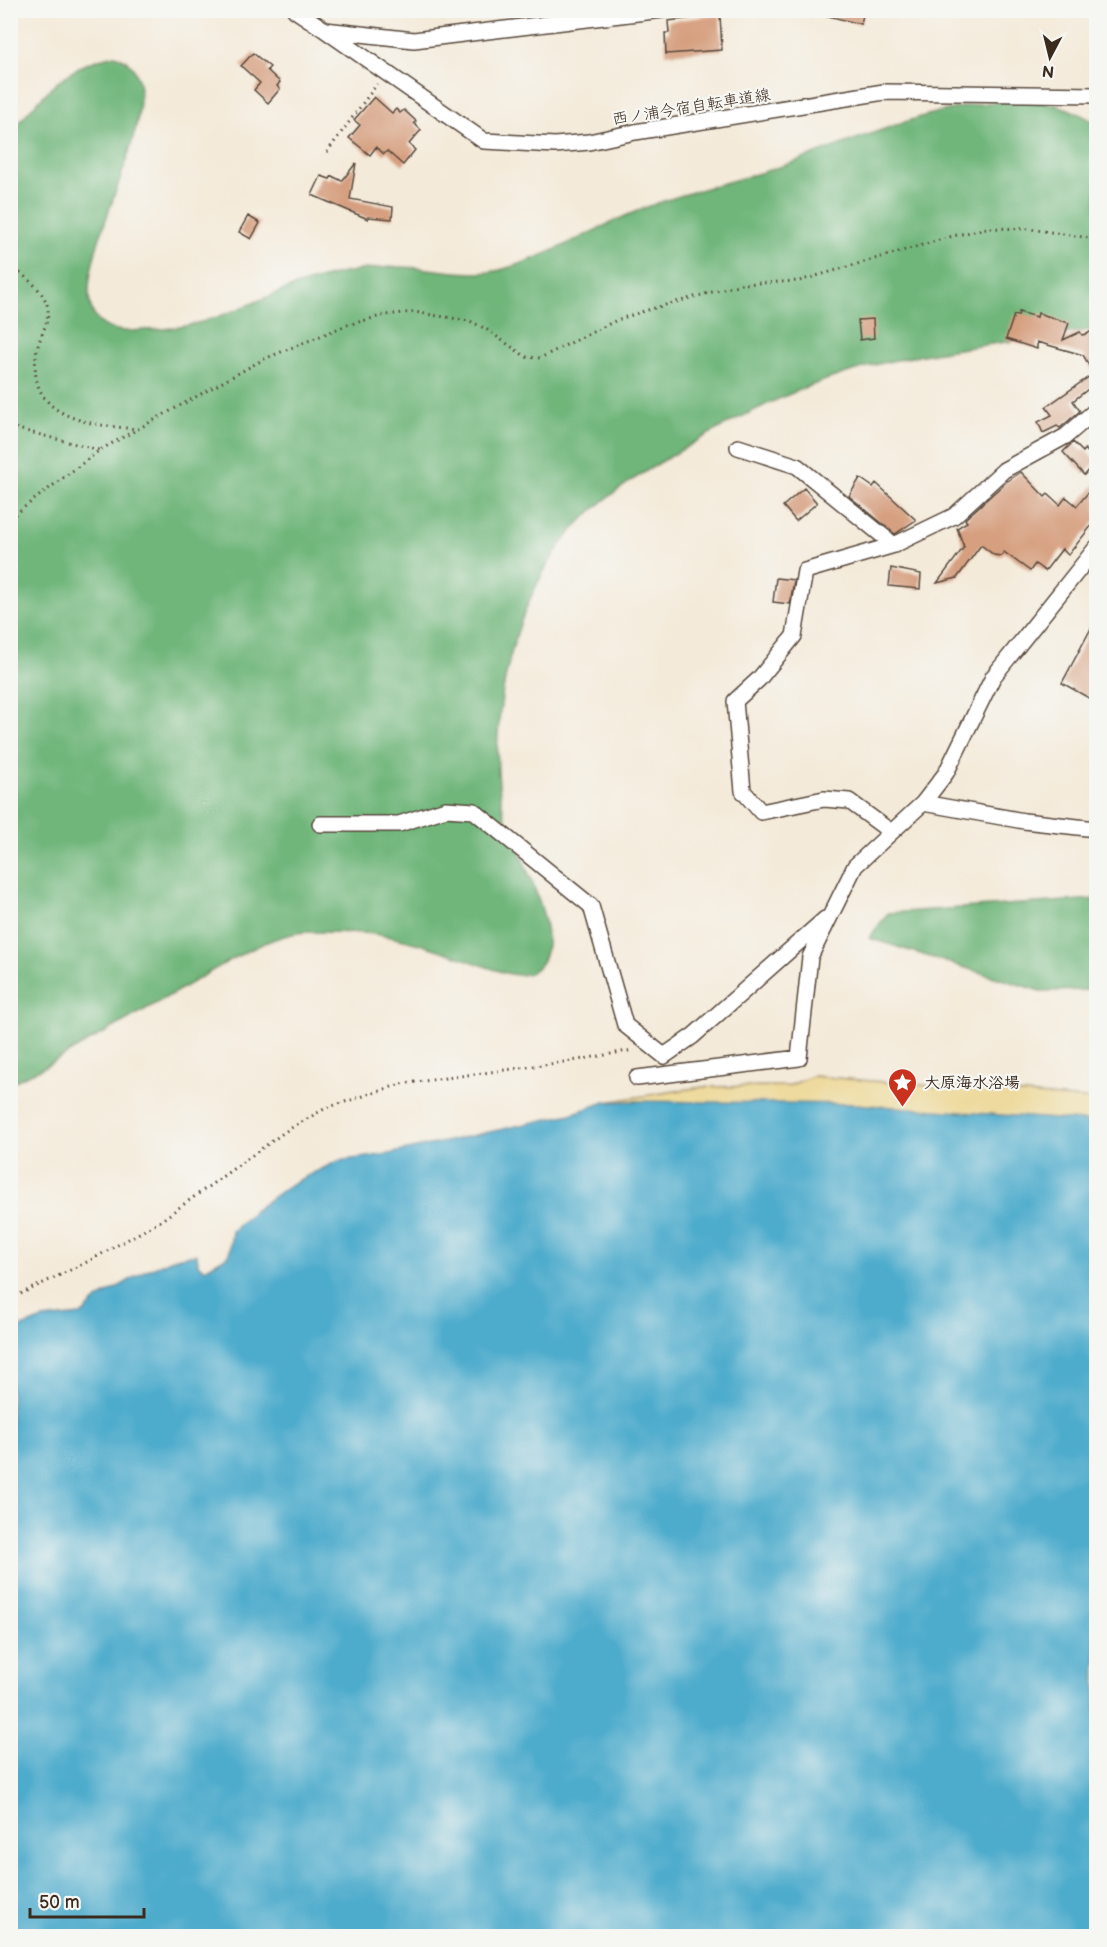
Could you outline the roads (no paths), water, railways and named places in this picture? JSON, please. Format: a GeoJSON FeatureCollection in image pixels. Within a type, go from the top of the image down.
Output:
{"type":"FeatureCollection","features":[{"type":"Feature","properties":{"kind":"street","name":"西ノ浦今宿自転車道線"},"geometry":{"type":"LineString","coordinates":[[295,10],[484,141],[555,145],[589,142],[635,132],[884,92],[1096,95]]}},
{"type":"Feature","properties":{"kind":"street"},"geometry":{"type":"LineString","coordinates":[[326,30],[414,40],[596,14],[662,10]]}},
{"type":"Feature","properties":{"kind":"street"},"geometry":{"type":"LineString","coordinates":[[891,832],[849,801],[824,799],[761,812],[743,790],[735,701],[759,679],[794,636],[805,571],[894,545],[954,516],[1004,470],[1066,436],[1096,410]]}},
{"type":"Feature","properties":{"kind":"street"},"geometry":{"type":"LineString","coordinates":[[738,447],[797,466],[894,545]]}},
{"type":"Feature","properties":{"kind":"street"},"geometry":{"type":"LineString","coordinates":[[637,1078],[799,1058],[810,957],[855,866],[923,803],[946,773],[993,677],[1096,548]]}},
{"type":"Feature","properties":{"kind":"street"},"geometry":{"type":"LineString","coordinates":[[923,803],[1024,822],[1096,829]]}},
{"type":"Feature","properties":{"kind":"street"},"geometry":{"type":"LineString","coordinates":[[320,824],[399,824],[446,809],[474,811],[591,906],[625,1026],[664,1056],[693,1036],[830,915]]}},
{"type":"Feature","properties":{"kind":"water"},"geometry":{"type":"Polygon","coordinates":[[[605,1102],[855,1104],[1096,1122],[1096,1936],[11,1936],[11,1331],[43,1319],[81,1315],[98,1299],[145,1271],[175,1258],[197,1254],[198,1264],[205,1269],[229,1255],[232,1231],[255,1210],[293,1183],[338,1161],[389,1154],[571,1114],[605,1102]]]}},
{"type":"Feature","properties":{"kind":"place","name":"大原海水浴場"},"geometry":{"type":"Point","coordinates":[903,1108]}}]}
